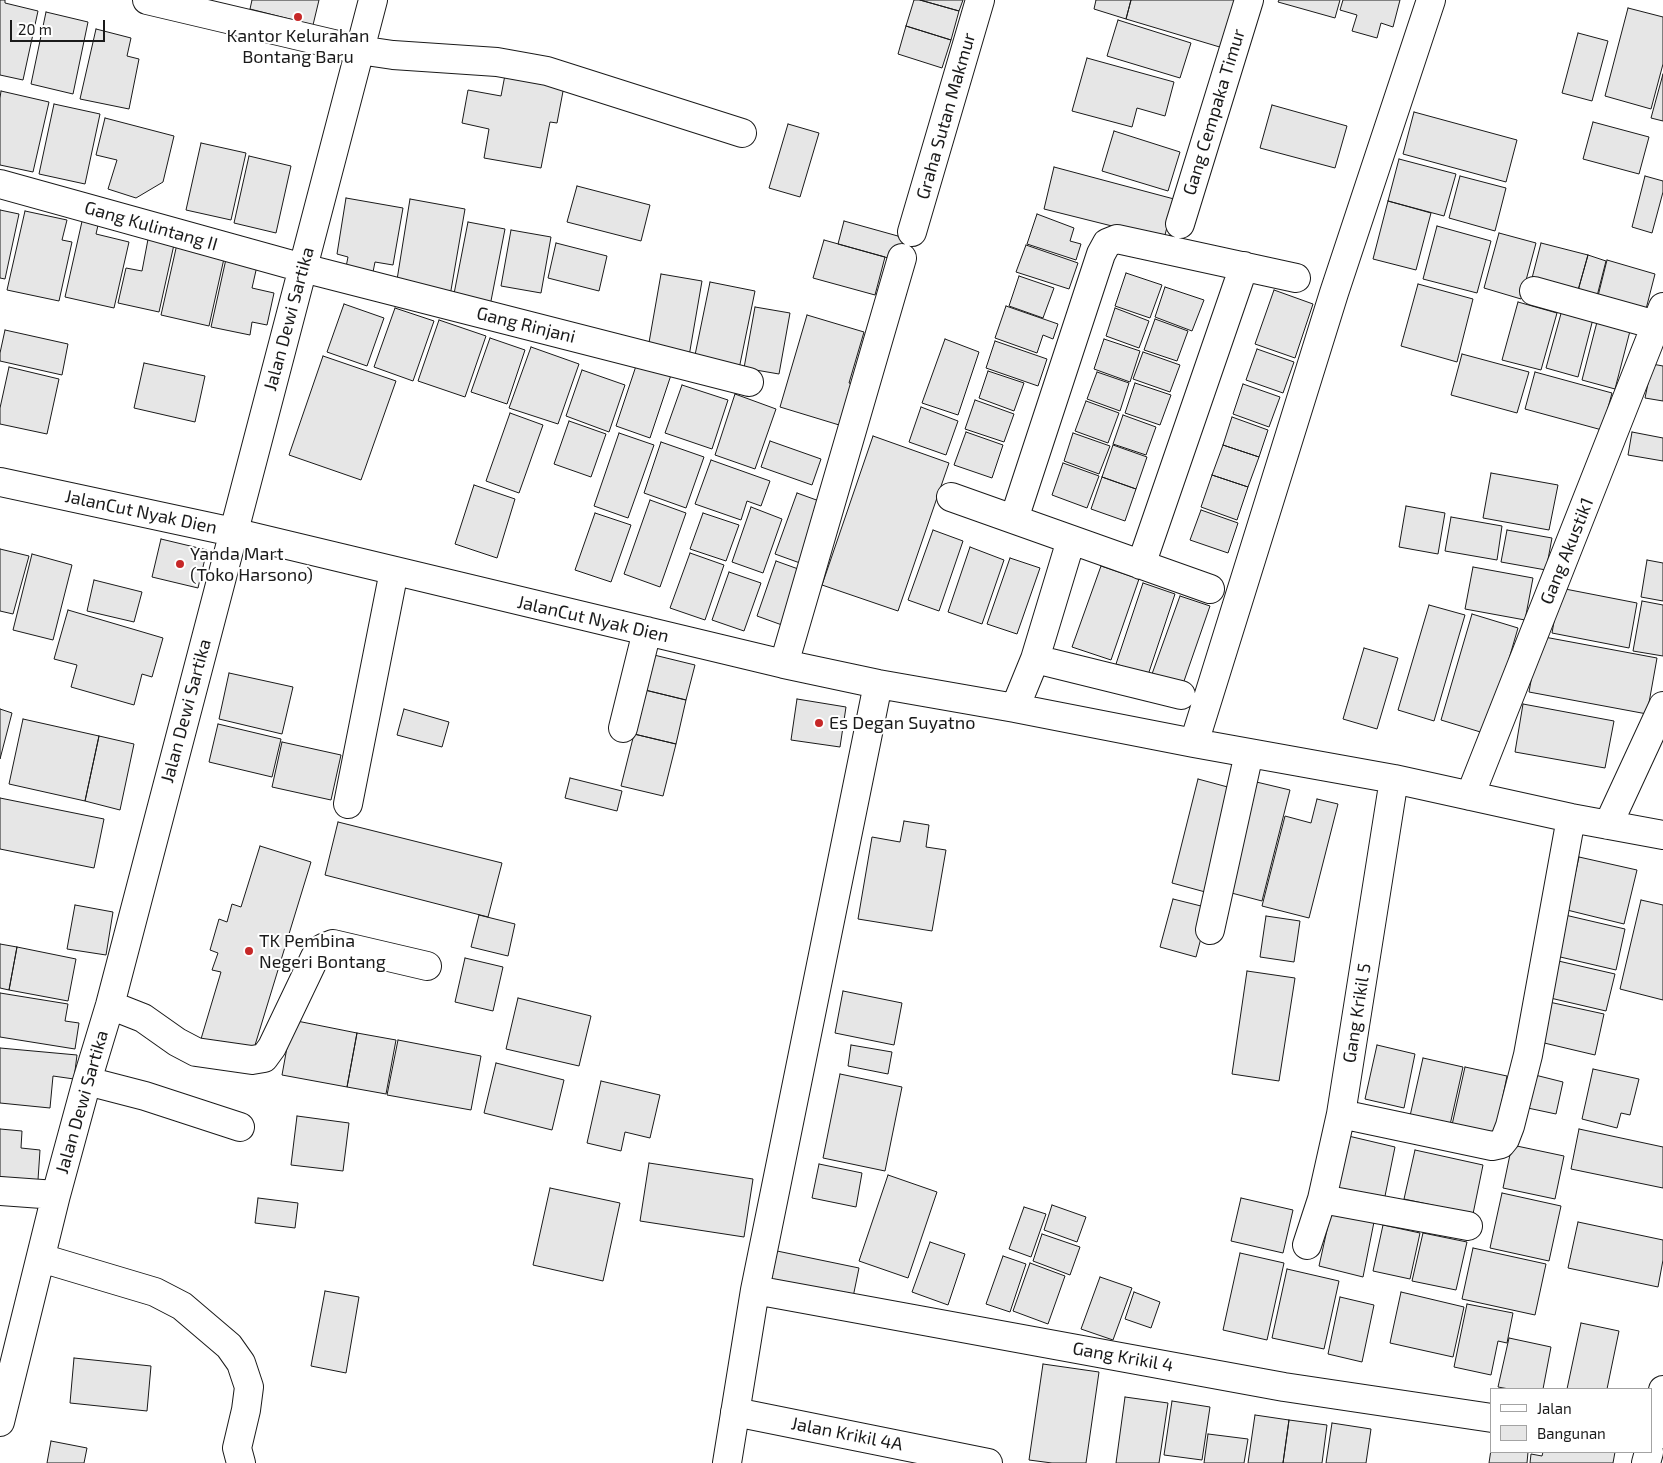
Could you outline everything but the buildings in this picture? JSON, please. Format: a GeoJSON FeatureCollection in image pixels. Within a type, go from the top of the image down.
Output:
{"type":"FeatureCollection","features":[{"type":"Feature","properties":{"kind":"street"},"geometry":{"type":"LineString","coordinates":[[147,0],[359,50],[393,55],[497,62],[547,71],[742,133]]}},
{"type":"Feature","properties":{"kind":"street","name":"Jalan Dewi Sartika"},"geometry":{"type":"LineString","coordinates":[[0,1422],[9,1349],[41,1258],[87,1081],[110,1005],[373,0]]}},
{"type":"Feature","properties":{"kind":"street","name":"Graha Sutan Makmur"},"geometry":{"type":"LineString","coordinates":[[912,232],[980,0]]}},
{"type":"Feature","properties":{"kind":"street","name":"Gang Cempaka Timur"},"geometry":{"type":"LineString","coordinates":[[1180,224],[1249,0]]}},
{"type":"Feature","properties":{"kind":"street"},"geometry":{"type":"LineString","coordinates":[[1194,743],[1331,303],[1431,0]]}},
{"type":"Feature","properties":{"kind":"street","name":"Gang Kulintang II"},"geometry":{"type":"LineString","coordinates":[[0,184],[303,268]]}},
{"type":"Feature","properties":{"kind":"street"},"geometry":{"type":"LineString","coordinates":[[1014,519],[1101,254],[1107,244],[1117,239],[1296,278]]}},
{"type":"Feature","properties":{"kind":"street"},"geometry":{"type":"LineString","coordinates":[[784,664],[902,258]]}},
{"type":"Feature","properties":{"kind":"street"},"geometry":{"type":"LineString","coordinates":[[1141,565],[1244,266]]}},
{"type":"Feature","properties":{"kind":"street","name":"Gang Rinjani"},"geometry":{"type":"LineString","coordinates":[[303,268],[749,382]]}},
{"type":"Feature","properties":{"kind":"street"},"geometry":{"type":"LineString","coordinates":[[1534,291],[1660,316]]}},
{"type":"Feature","properties":{"kind":"street","name":"Gang Akustik1"},"geometry":{"type":"LineString","coordinates":[[1470,796],[1660,316]]}},
{"type":"Feature","properties":{"kind":"street","name":"JalanCut Nyak Dien"},"geometry":{"type":"LineString","coordinates":[[0,482],[233,532],[648,632],[878,684],[1394,779],[1570,818],[1663,835]]}},
{"type":"Feature","properties":{"kind":"street"},"geometry":{"type":"LineString","coordinates":[[951,497],[1210,589]]}},
{"type":"Feature","properties":{"kind":"street"},"geometry":{"type":"LineString","coordinates":[[1015,708],[1035,659],[1071,540]]}},
{"type":"Feature","properties":{"kind":"street"},"geometry":{"type":"LineString","coordinates":[[348,804],[394,571]]}},
{"type":"Feature","properties":{"kind":"street"},"geometry":{"type":"LineString","coordinates":[[623,728],[648,632]]}},
{"type":"Feature","properties":{"kind":"street"},"geometry":{"type":"LineString","coordinates":[[1035,659],[1181,695]]}},
{"type":"Feature","properties":{"kind":"street"},"geometry":{"type":"LineString","coordinates":[[727,1463],[755,1290],[878,684]]}},
{"type":"Feature","properties":{"kind":"street"},"geometry":{"type":"LineString","coordinates":[[1608,825],[1663,706]]}},
{"type":"Feature","properties":{"kind":"street"},"geometry":{"type":"LineString","coordinates":[[1210,930],[1249,753]]}},
{"type":"Feature","properties":{"kind":"street","name":"Gang Krikil 5"},"geometry":{"type":"LineString","coordinates":[[1307,1245],[1322,1199],[1341,1114],[1394,779]]}},
{"type":"Feature","properties":{"kind":"street"},"geometry":{"type":"LineString","coordinates":[[1341,1114],[1492,1146],[1501,1144],[1505,1139],[1528,1055],[1570,818]]}},
{"type":"Feature","properties":{"kind":"street"},"geometry":{"type":"LineString","coordinates":[[110,1005],[143,1018],[177,1042],[196,1052],[252,1060],[264,1058],[272,1047],[315,957],[323,948],[333,944],[427,966]]}},
{"type":"Feature","properties":{"kind":"street"},"geometry":{"type":"LineString","coordinates":[[87,1081],[145,1096],[240,1127]]}},
{"type":"Feature","properties":{"kind":"street"},"geometry":{"type":"LineString","coordinates":[[0,1191],[56,1195]]}},
{"type":"Feature","properties":{"kind":"street"},"geometry":{"type":"LineString","coordinates":[[1322,1199],[1468,1226]]}},
{"type":"Feature","properties":{"kind":"street"},"geometry":{"type":"LineString","coordinates":[[41,1258],[155,1292],[182,1306],[229,1346],[241,1363],[248,1387],[246,1410],[237,1448],[241,1463]]}},
{"type":"Feature","properties":{"kind":"street","name":"Gang Krikil 4"},"geometry":{"type":"LineString","coordinates":[[755,1290],[1284,1387],[1490,1418]]}},
{"type":"Feature","properties":{"kind":"street"},"geometry":{"type":"LineString","coordinates":[[1653,1435],[1663,1390]]}},
{"type":"Feature","properties":{"kind":"street","name":"Jalan Krikil 4A"},"geometry":{"type":"LineString","coordinates":[[735,1412],[988,1463]]}},
{"type":"Feature","properties":{"kind":"place","name":"Kantor Kelurahan Bontang Baru"},"geometry":{"type":"Point","coordinates":[298,17]}},
{"type":"Feature","properties":{"kind":"place","name":"Yanda Mart (Toko Harsono)"},"geometry":{"type":"Point","coordinates":[180,564]}},
{"type":"Feature","properties":{"kind":"place","name":"Es Degan Suyatno"},"geometry":{"type":"Point","coordinates":[819,723]}},
{"type":"Feature","properties":{"kind":"place","name":"TK Pembina Negeri Bontang"},"geometry":{"type":"Point","coordinates":[249,951]}}]}
